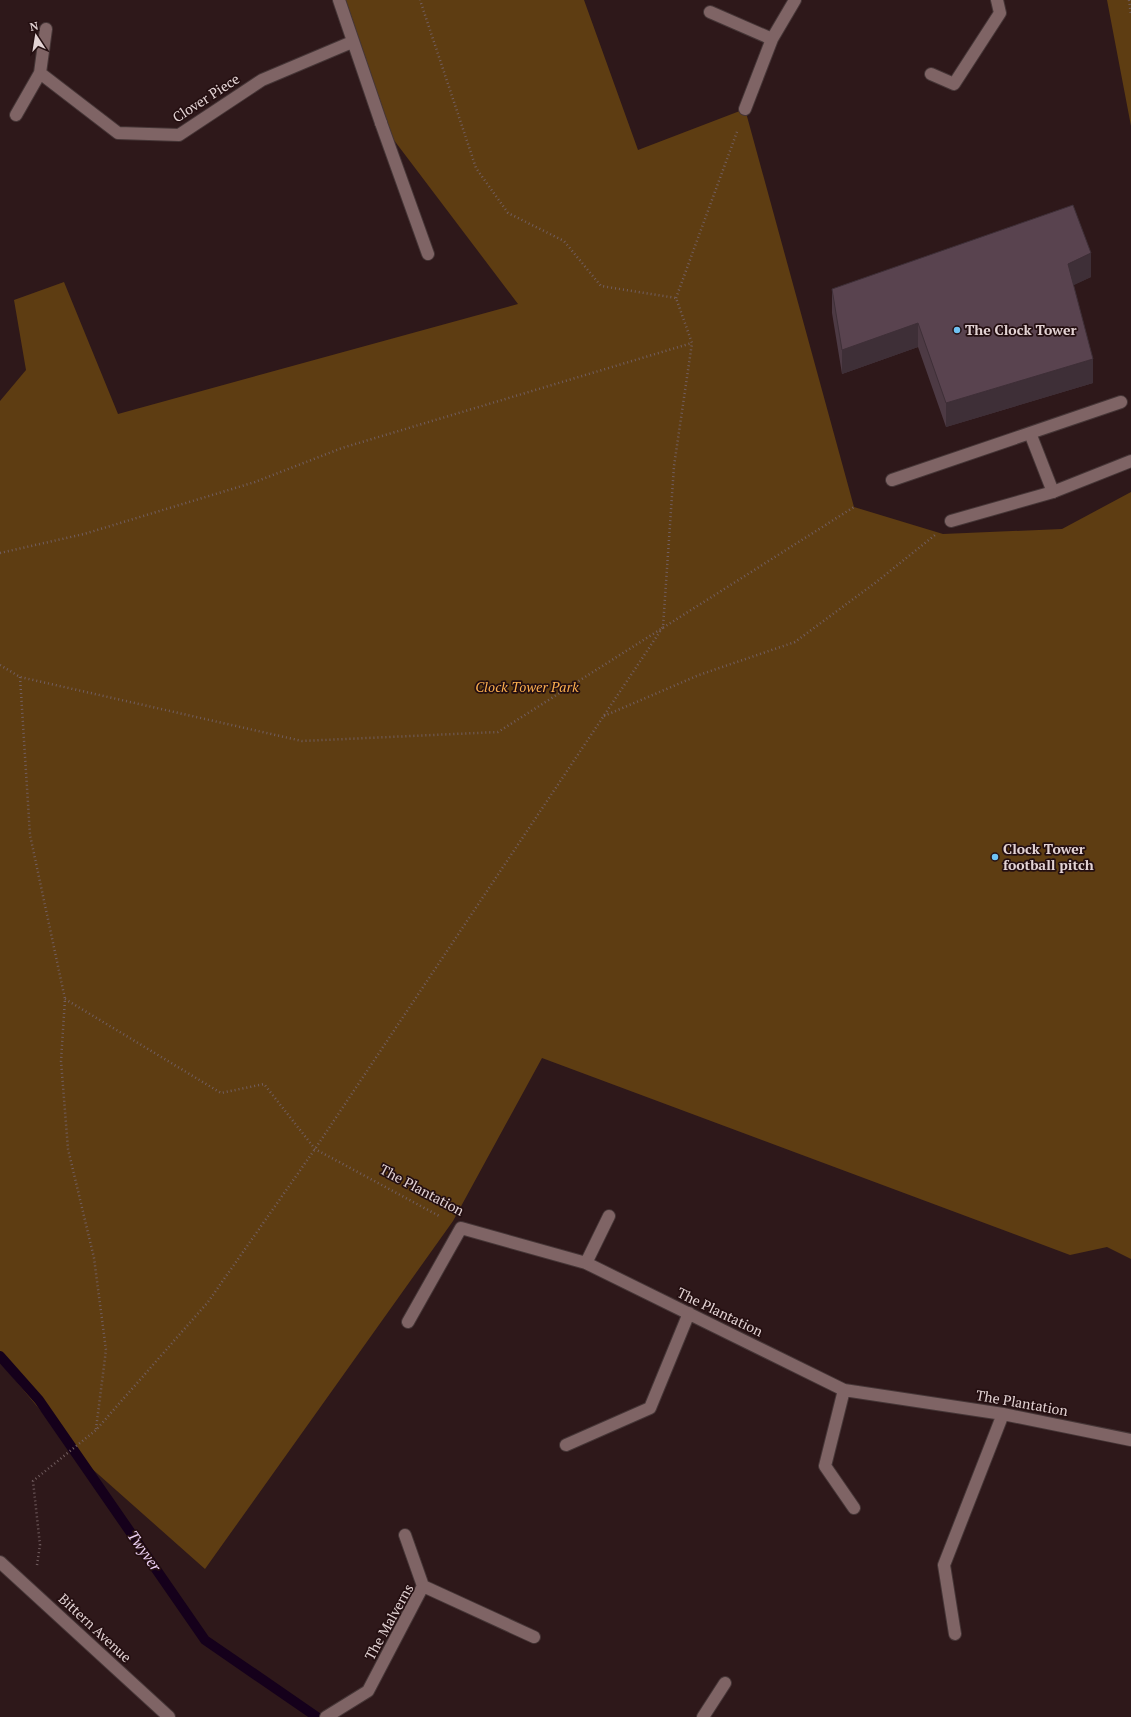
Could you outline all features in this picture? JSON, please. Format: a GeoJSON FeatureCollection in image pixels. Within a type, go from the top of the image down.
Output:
{"type":"FeatureCollection","features":[{"type":"Feature","properties":{"kind":"street"},"geometry":{"type":"LineString","coordinates":[[339,0],[352,42],[428,254]]}},
{"type":"Feature","properties":{"kind":"street"},"geometry":{"type":"LineString","coordinates":[[745,109],[772,39],[795,0]]}},
{"type":"Feature","properties":{"kind":"street"},"geometry":{"type":"LineString","coordinates":[[930,74],[954,84],[1000,13],[997,0]]}},
{"type":"Feature","properties":{"kind":"street"},"geometry":{"type":"LineString","coordinates":[[710,12],[772,39]]}},
{"type":"Feature","properties":{"kind":"street"},"geometry":{"type":"LineString","coordinates":[[16,115],[40,73],[46,28]]}},
{"type":"Feature","properties":{"kind":"street","name":"Clover Piece"},"geometry":{"type":"LineString","coordinates":[[40,73],[118,133],[179,135],[262,80],[352,42]]}},
{"type":"Feature","properties":{"kind":"street"},"geometry":{"type":"LineString","coordinates":[[892,480],[1122,402]]}},
{"type":"Feature","properties":{"kind":"street"},"geometry":{"type":"LineString","coordinates":[[1030,432],[1053,492]]}},
{"type":"Feature","properties":{"kind":"street"},"geometry":{"type":"LineString","coordinates":[[951,521],[1053,492],[1131,461]]}},
{"type":"Feature","properties":{"kind":"street"},"geometry":{"type":"LineString","coordinates":[[586,1263],[609,1216]]}},
{"type":"Feature","properties":{"kind":"street"},"geometry":{"type":"LineString","coordinates":[[408,1322],[461,1228]]}},
{"type":"Feature","properties":{"kind":"street","name":"The Plantation"},"geometry":{"type":"LineString","coordinates":[[461,1228],[586,1263],[844,1390],[1003,1414],[1131,1441]]}},
{"type":"Feature","properties":{"kind":"street"},"geometry":{"type":"LineString","coordinates":[[566,1444],[650,1408],[689,1313]]}},
{"type":"Feature","properties":{"kind":"street"},"geometry":{"type":"LineString","coordinates":[[844,1390],[825,1466],[854,1508]]}},
{"type":"Feature","properties":{"kind":"street"},"geometry":{"type":"LineString","coordinates":[[955,1634],[944,1565],[1003,1414]]}},
{"type":"Feature","properties":{"kind":"street"},"geometry":{"type":"LineString","coordinates":[[405,1535],[423,1586]]}},
{"type":"Feature","properties":{"kind":"street","name":"Bittern Avenue"},"geometry":{"type":"LineString","coordinates":[[0,1562],[169,1717]]}},
{"type":"Feature","properties":{"kind":"street","name":"The Malverns"},"geometry":{"type":"LineString","coordinates":[[331,1714],[368,1691],[423,1586],[534,1637]]}},
{"type":"Feature","properties":{"kind":"street"},"geometry":{"type":"LineString","coordinates":[[703,1717],[725,1683]]}},
{"type":"Feature","properties":{"kind":"path"},"geometry":{"type":"LineString","coordinates":[[420,0],[476,168],[508,213],[564,241],[601,286],[676,298]]}},
{"type":"Feature","properties":{"kind":"path"},"geometry":{"type":"LineString","coordinates":[[1128,0],[1131,15]]}},
{"type":"Feature","properties":{"kind":"path"},"geometry":{"type":"LineString","coordinates":[[34,1592],[40,1545],[33,1481],[96,1430],[208,1302],[315,1149],[663,627],[674,466],[692,343],[676,298],[745,109]]}},
{"type":"Feature","properties":{"kind":"path"},"geometry":{"type":"LineString","coordinates":[[0,553],[91,532],[255,482],[342,448],[692,343]]}},
{"type":"Feature","properties":{"kind":"path"},"geometry":{"type":"LineString","coordinates":[[0,665],[20,677],[302,742],[498,732],[854,507]]}},
{"type":"Feature","properties":{"kind":"path"},"geometry":{"type":"LineString","coordinates":[[604,716],[699,675],[795,642],[875,583],[951,521]]}},
{"type":"Feature","properties":{"kind":"path"},"geometry":{"type":"LineString","coordinates":[[20,677],[30,835],[66,999],[61,1061],[68,1149],[94,1258],[106,1350],[96,1430]]}},
{"type":"Feature","properties":{"kind":"path"},"geometry":{"type":"LineString","coordinates":[[66,999],[221,1093],[264,1084],[315,1149]]}},
{"type":"Feature","properties":{"kind":"path","name":"The Plantation"},"geometry":{"type":"LineString","coordinates":[[315,1149],[461,1228]]}},
{"type":"Feature","properties":{"kind":"green space","name":"Clock Tower Park"},"geometry":{"type":"Polygon","coordinates":[[[339,0],[584,0],[638,150],[745,109],[854,507],[943,534],[1062,529],[1131,492],[1131,1259],[1107,1247],[1070,1255],[542,1058],[453,1221],[205,1569],[81,1459],[0,1362],[0,401],[26,370],[14,300],[64,282],[118,414],[518,304],[381,123],[339,0]]]}},
{"type":"Feature","properties":{"kind":"green space"},"geometry":{"type":"Polygon","coordinates":[[[1107,0],[1131,0],[1131,126],[1107,0]]]}},
{"type":"Feature","properties":{"kind":"building","name":"The Clock Tower"},"geometry":{"type":"Polygon","coordinates":[[[1073,205],[1091,253],[1068,264],[1093,359],[946,403],[918,323],[842,350],[832,289],[1073,205]]]}},
{"type":"Feature","properties":{"kind":"waterway","name":"Twyver"},"geometry":{"type":"LineString","coordinates":[[0,1356],[39,1400],[205,1640],[317,1717]]}},
{"type":"Feature","properties":{"kind":"place","name":"The Clock Tower"},"geometry":{"type":"Point","coordinates":[957,330]}},
{"type":"Feature","properties":{"kind":"place","name":"Clock Tower football pitch"},"geometry":{"type":"Point","coordinates":[995,857]}}]}
